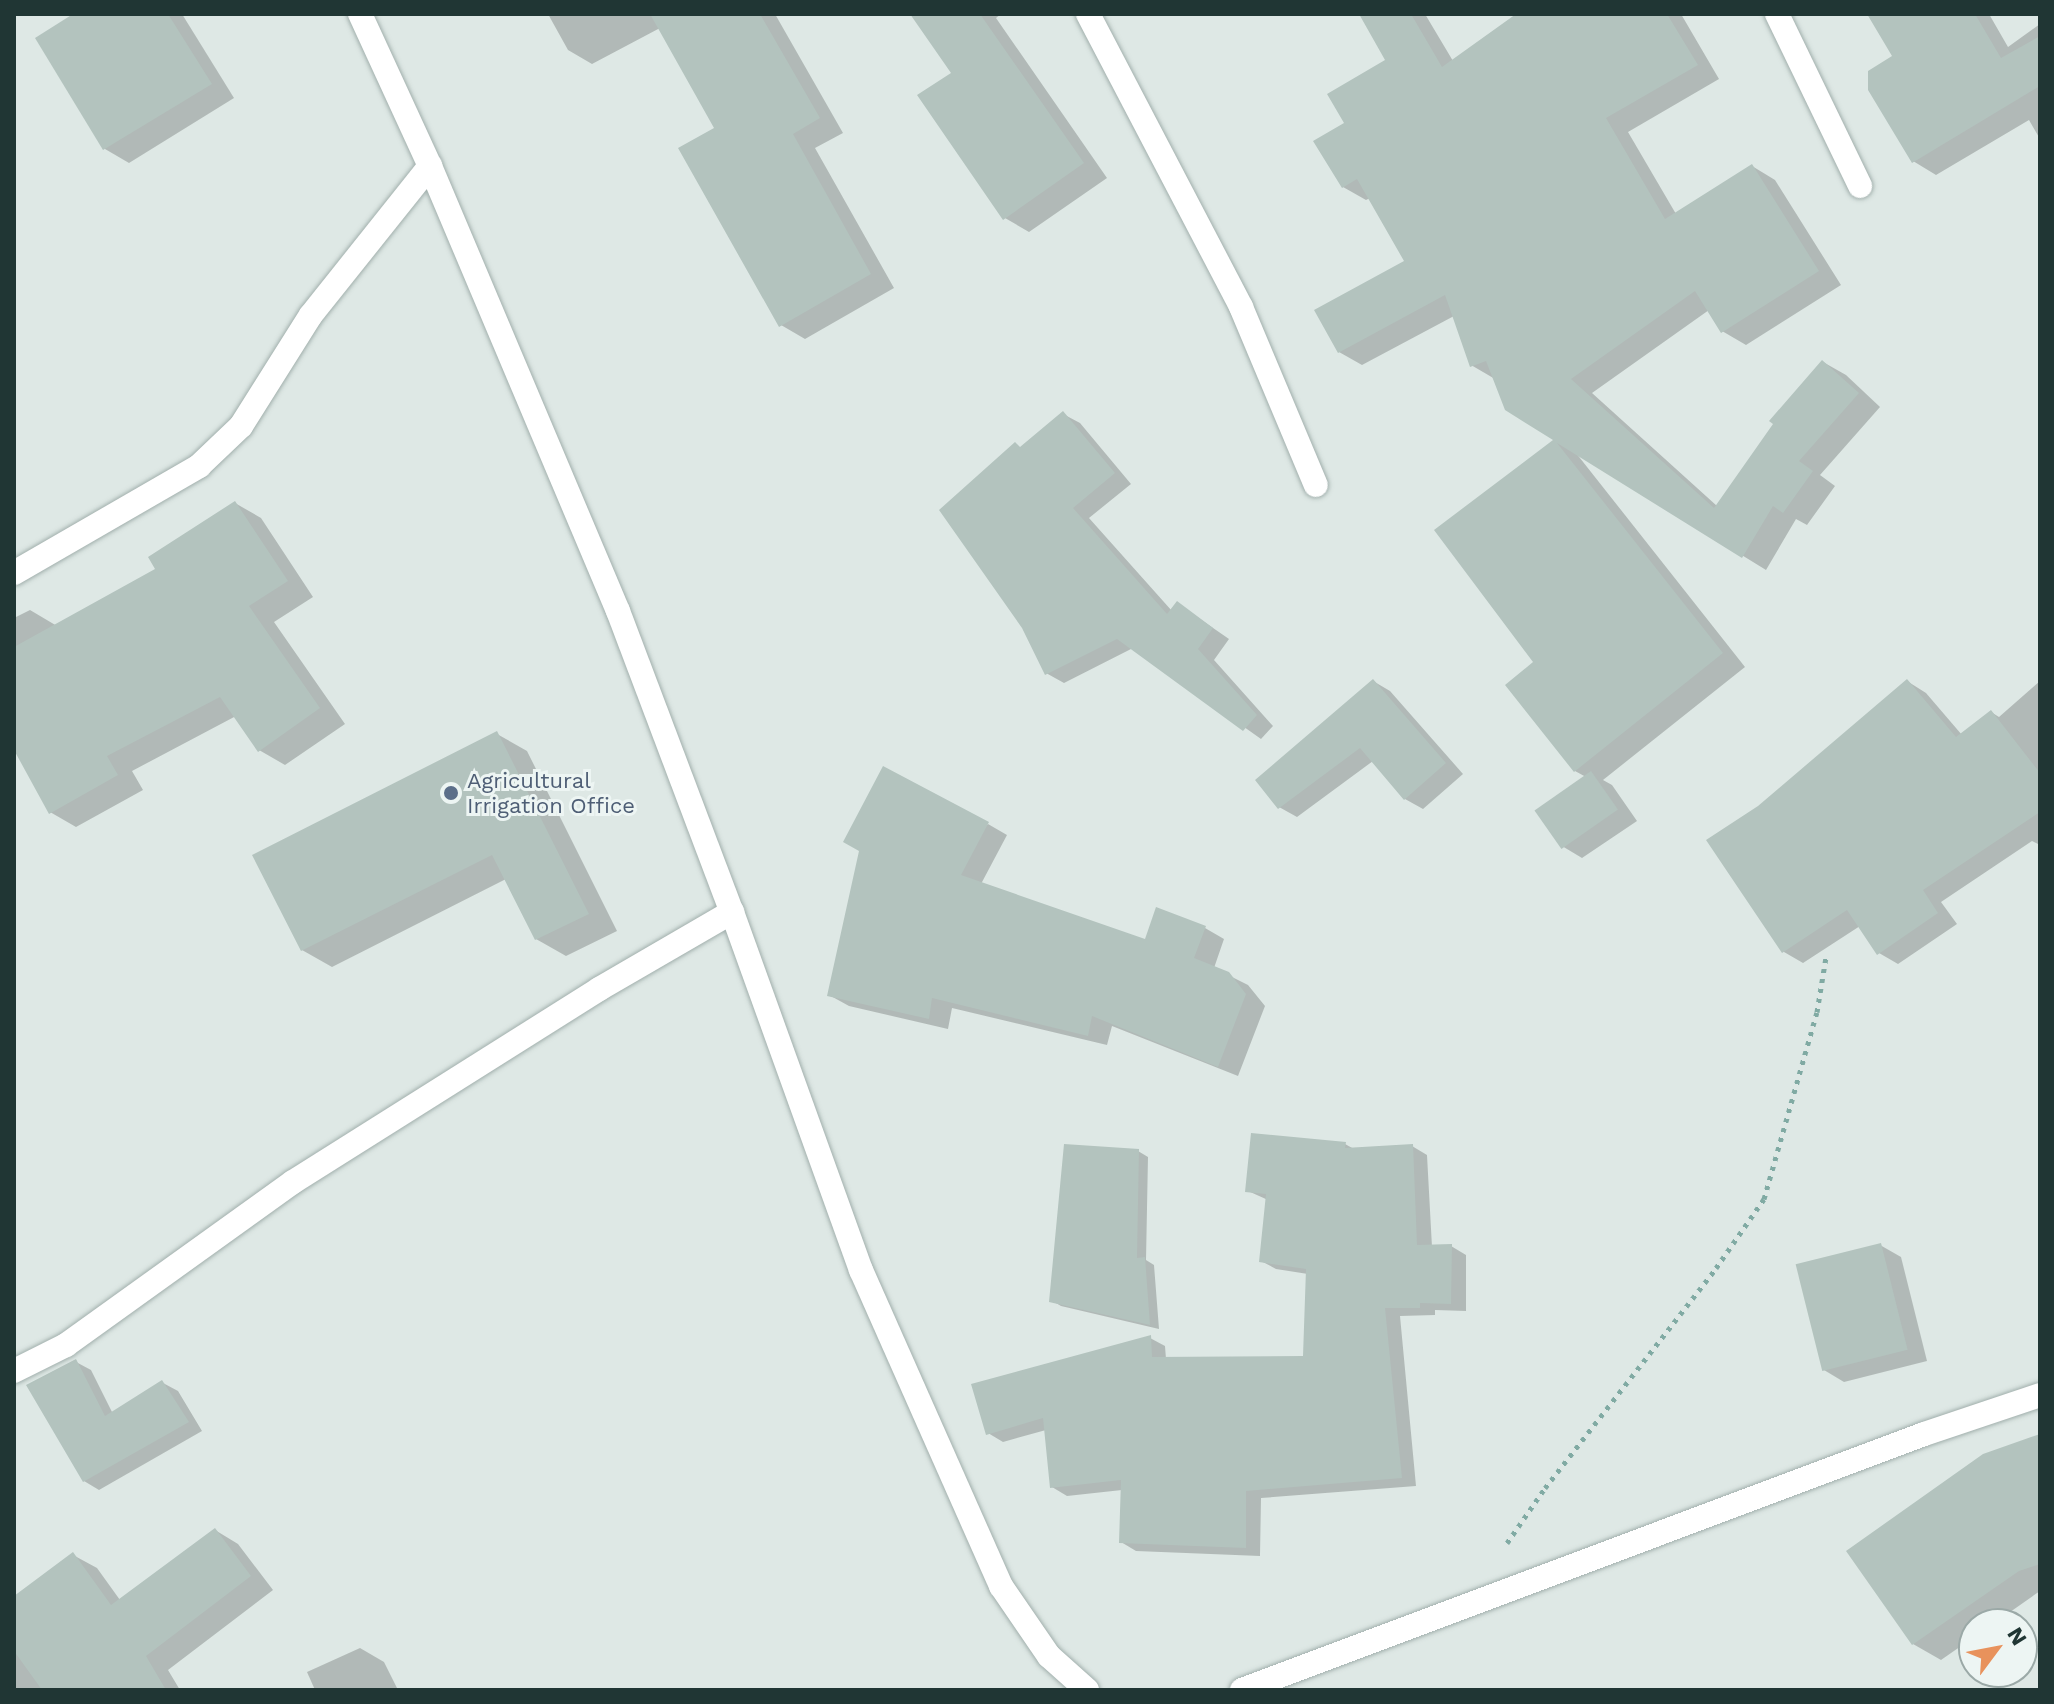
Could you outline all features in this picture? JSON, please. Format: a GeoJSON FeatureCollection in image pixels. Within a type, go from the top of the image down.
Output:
{"type":"FeatureCollection","features":[{"type":"Feature","properties":{"kind":"street"},"geometry":{"type":"LineString","coordinates":[[360,14],[430,166],[618,611],[732,912],[861,1270],[1001,1586],[1049,1656],[1087,1690]]}},
{"type":"Feature","properties":{"kind":"street"},"geometry":{"type":"LineString","coordinates":[[1088,14],[1241,307],[1316,485]]}},
{"type":"Feature","properties":{"kind":"street"},"geometry":{"type":"LineString","coordinates":[[1777,14],[1860,186]]}},
{"type":"Feature","properties":{"kind":"street"},"geometry":{"type":"LineString","coordinates":[[14,573],[199,466],[231,436],[241,426],[311,315],[430,166]]}},
{"type":"Feature","properties":{"kind":"street"},"geometry":{"type":"LineString","coordinates":[[14,1371],[66,1345],[293,1182],[599,989],[732,912]]}},
{"type":"Feature","properties":{"kind":"street"},"geometry":{"type":"LineString","coordinates":[[1242,1690],[1910,1439],[2040,1395]]}},
{"type":"Feature","properties":{"kind":"path"},"geometry":{"type":"LineString","coordinates":[[1463,1607],[1545,1488],[1690,1303],[1764,1199],[1817,1012],[1826,957]]}},
{"type":"Feature","properties":{"kind":"building"},"geometry":{"type":"Polygon","coordinates":[[[73,14],[168,14],[212,84],[103,150],[35,38],[73,14]]]}},
{"type":"Feature","properties":{"kind":"building"},"geometry":{"type":"Polygon","coordinates":[[[650,14],[760,14],[820,118],[793,134],[871,274],[779,327],[678,148],[714,128],[650,14]]]}},
{"type":"Feature","properties":{"kind":"building"},"geometry":{"type":"Polygon","coordinates":[[[910,14],[980,14],[1084,163],[1003,220],[917,95],[951,73],[910,14]]]}},
{"type":"Feature","properties":{"kind":"building"},"geometry":{"type":"Polygon","coordinates":[[[1359,14],[1411,14],[1442,67],[1516,14],[1667,14],[1698,65],[1606,118],[1665,219],[1752,164],[1819,271],[1721,333],[1695,291],[1571,379],[1714,508],[1773,424],[1769,421],[1822,360],[1859,393],[1799,461],[1813,471],[1783,513],[1773,506],[1742,558],[1557,443],[1723,653],[1574,772],[1505,685],[1533,662],[1434,530],[1553,440],[1505,410],[1486,361],[1470,367],[1445,295],[1338,353],[1314,310],[1404,261],[1357,179],[1342,188],[1313,141],[1344,123],[1327,94],[1385,60],[1359,14]]]}},
{"type":"Feature","properties":{"kind":"building"},"geometry":{"type":"Polygon","coordinates":[[[1867,14],[1975,14],[2001,58],[2040,36],[2040,86],[1912,163],[1868,90],[1868,71],[1892,56],[1867,14]]]}},
{"type":"Feature","properties":{"kind":"building"},"geometry":{"type":"Polygon","coordinates":[[[1063,411],[1115,473],[1073,508],[1167,614],[1177,601],[1213,628],[1198,649],[1257,715],[1243,731],[1117,639],[1045,675],[1022,628],[939,510],[1015,442],[1020,447],[1063,411]]]}},
{"type":"Feature","properties":{"kind":"building"},"geometry":{"type":"Polygon","coordinates":[[[235,501],[288,581],[249,606],[320,708],[258,752],[220,697],[107,756],[118,775],[49,814],[14,750],[14,647],[155,569],[148,557],[235,501]]]}},
{"type":"Feature","properties":{"kind":"building"},"geometry":{"type":"Polygon","coordinates":[[[1373,679],[1446,763],[1404,800],[1360,748],[1278,809],[1255,780],[1373,679]]]}},
{"type":"Feature","properties":{"kind":"building"},"geometry":{"type":"Polygon","coordinates":[[[1907,679],[1956,737],[1991,710],[2040,773],[2040,812],[1923,890],[1938,913],[1877,955],[1847,910],[1782,953],[1706,840],[1758,806],[1907,679]]]}},
{"type":"Feature","properties":{"kind":"building","name":"Agricultural Irrigation Office"},"geometry":{"type":"Polygon","coordinates":[[[497,731],[589,914],[535,940],[492,855],[301,951],[252,855],[497,731]]]}},
{"type":"Feature","properties":{"kind":"building"},"geometry":{"type":"Polygon","coordinates":[[[883,766],[989,822],[961,875],[1145,939],[1156,907],[1206,926],[1194,958],[1229,972],[1246,994],[1218,1067],[1092,1016],[1088,1036],[932,998],[929,1019],[827,996],[859,851],[843,842],[883,766]]]}},
{"type":"Feature","properties":{"kind":"building"},"geometry":{"type":"Polygon","coordinates":[[[1591,771],[1618,810],[1561,849],[1534,811],[1591,771]]]}},
{"type":"Feature","properties":{"kind":"building"},"geometry":{"type":"Polygon","coordinates":[[[1251,1133],[1346,1142],[1345,1148],[1413,1144],[1417,1245],[1452,1244],[1451,1304],[1420,1303],[1420,1308],[1385,1308],[1402,1478],[1246,1491],[1246,1548],[1119,1543],[1121,1480],[1050,1488],[1043,1418],[986,1435],[971,1384],[1151,1335],[1152,1357],[1303,1356],[1306,1269],[1259,1262],[1266,1194],[1245,1192],[1251,1133]]]}},
{"type":"Feature","properties":{"kind":"building"},"geometry":{"type":"Polygon","coordinates":[[[1064,1144],[1139,1149],[1137,1258],[1145,1257],[1150,1325],[1049,1302],[1064,1144]]]}},
{"type":"Feature","properties":{"kind":"building"},"geometry":{"type":"Polygon","coordinates":[[[1881,1243],[1908,1350],[1822,1371],[1796,1264],[1881,1243]]]}},
{"type":"Feature","properties":{"kind":"building"},"geometry":{"type":"Polygon","coordinates":[[[76,1359],[105,1416],[162,1380],[189,1422],[83,1482],[26,1385],[76,1359]]]}},
{"type":"Feature","properties":{"kind":"building"},"geometry":{"type":"Polygon","coordinates":[[[2040,1434],[2040,1564],[2019,1571],[1966,1608],[1958,1608],[1958,1613],[1912,1645],[1846,1551],[1983,1454],[2040,1434]]]}},
{"type":"Feature","properties":{"kind":"building"},"geometry":{"type":"Polygon","coordinates":[[[215,1528],[251,1576],[146,1656],[166,1690],[42,1690],[14,1651],[14,1596],[73,1552],[111,1605],[215,1528]]]}},
{"type":"Feature","properties":{"kind":"place","name":"Agricultural Irrigation Office"},"geometry":{"type":"Point","coordinates":[451,793]}}]}
